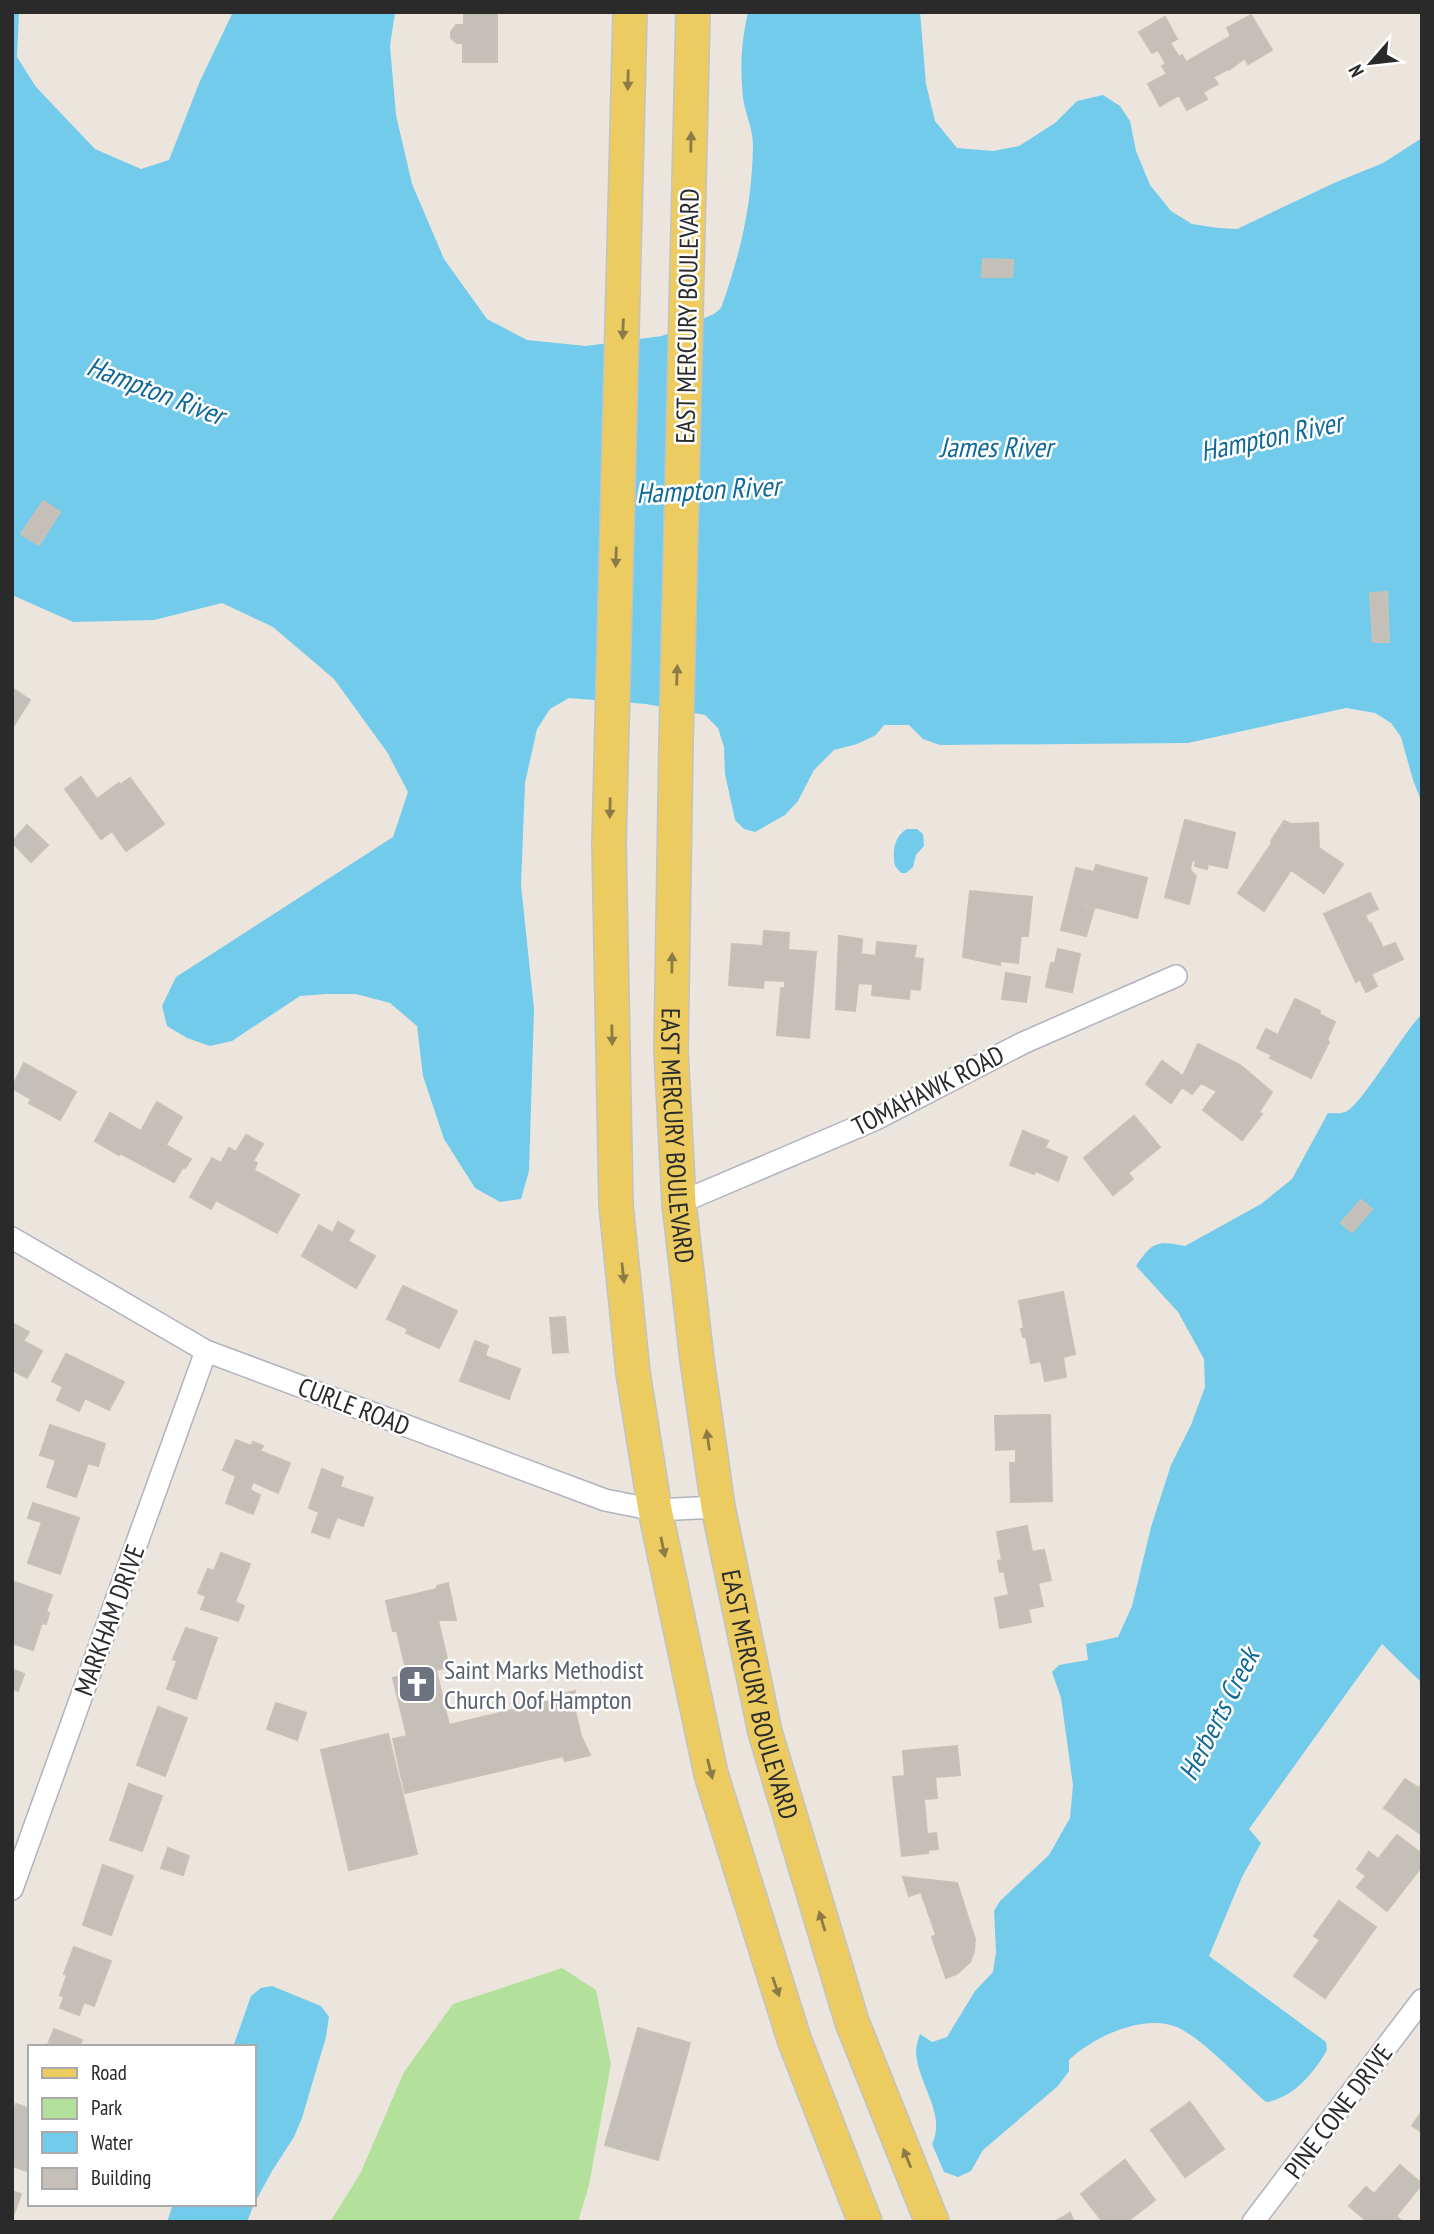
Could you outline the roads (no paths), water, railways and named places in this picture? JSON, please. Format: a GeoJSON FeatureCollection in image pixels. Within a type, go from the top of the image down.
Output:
{"type":"FeatureCollection","features":[{"type":"Feature","properties":{"kind":"main road"},"geometry":{"type":"LineString","coordinates":[[630,12],[611,740],[611,1014],[616,1205],[634,1373],[655,1510],[711,1774],[794,2039],[865,2222]]}},
{"type":"Feature","properties":{"kind":"main road","name":"EAST MERCURY BOULEVARD"},"geometry":{"type":"LineString","coordinates":[[693,12],[671,1050],[679,1203],[697,1360],[718,1507],[765,1731],[852,2022],[932,2222]]}},
{"type":"Feature","properties":{"kind":"street","name":"TOMAHAWK ROAD"},"geometry":{"type":"LineString","coordinates":[[679,1203],[874,1120],[1023,1043],[1176,976]]}},
{"type":"Feature","properties":{"kind":"street","name":"CURLE ROAD"},"geometry":{"type":"LineString","coordinates":[[12,1238],[206,1351],[605,1500],[655,1510],[718,1507]]}},
{"type":"Feature","properties":{"kind":"street","name":"MARKHAM DRIVE"},"geometry":{"type":"LineString","coordinates":[[12,1889],[206,1351]]}},
{"type":"Feature","properties":{"kind":"street","name":"PINE CONE DRIVE"},"geometry":{"type":"LineString","coordinates":[[1253,2222],[1422,2000]]}},
{"type":"Feature","properties":{"kind":"water","name":"James River"},"geometry":{"type":"Polygon","coordinates":[[[12,12],[19,12],[17,57],[36,87],[95,149],[141,169],[169,160],[200,81],[233,12],[395,12],[390,46],[396,115],[412,184],[444,259],[487,319],[527,340],[586,346],[662,336],[714,314],[721,308],[740,248],[752,167],[753,139],[743,98],[742,75],[748,12],[920,12],[926,84],[935,121],[957,148],[993,151],[1019,146],[1055,123],[1077,101],[1103,95],[1120,106],[1130,121],[1136,151],[1150,185],[1171,211],[1192,224],[1237,229],[1383,163],[1422,138],[1422,803],[1401,737],[1391,723],[1375,713],[1346,708],[1188,743],[940,745],[923,739],[909,725],[884,725],[876,735],[834,750],[814,770],[798,801],[785,815],[755,832],[744,829],[735,820],[725,774],[724,747],[718,728],[705,715],[646,704],[569,698],[550,709],[537,729],[525,783],[521,885],[534,1009],[529,1171],[521,1199],[500,1202],[475,1188],[444,1139],[423,1076],[417,1026],[390,1003],[356,994],[300,996],[232,1041],[210,1046],[187,1038],[167,1026],[162,1006],[176,977],[393,837],[408,792],[387,752],[334,679],[273,627],[222,603],[154,620],[73,622],[12,595],[12,12]]]}},
{"type":"Feature","properties":{"kind":"water"},"geometry":{"type":"Polygon","coordinates":[[[907,829],[917,829],[923,834],[924,846],[916,855],[913,867],[906,873],[901,873],[895,866],[894,850],[899,836],[907,829]]]}},
{"type":"Feature","properties":{"kind":"water","name":"Herberts Creek"},"geometry":{"type":"Polygon","coordinates":[[[1422,1014],[1422,1683],[1382,1644],[1249,1829],[1261,1843],[1242,1877],[1209,1956],[1326,2042],[1327,2050],[1301,2084],[1285,2096],[1266,2102],[1212,2052],[1179,2028],[1151,2023],[1120,2029],[1092,2043],[1069,2060],[1069,2071],[1058,2086],[983,2150],[971,2171],[958,2177],[944,2172],[932,2144],[936,2121],[918,2063],[916,2049],[920,2034],[932,2042],[947,2037],[975,1991],[993,1972],[996,1952],[994,1911],[1000,1901],[1049,1855],[1070,1818],[1073,1785],[1061,1698],[1052,1672],[1059,1665],[1088,1660],[1086,1644],[1118,1637],[1132,1606],[1151,1527],[1171,1465],[1191,1425],[1205,1387],[1204,1359],[1178,1312],[1136,1266],[1146,1252],[1156,1245],[1168,1243],[1185,1246],[1261,1204],[1292,1179],[1328,1113],[1343,1113],[1352,1107],[1422,1014]]]}},
{"type":"Feature","properties":{"kind":"water"},"geometry":{"type":"Polygon","coordinates":[[[272,1986],[321,2006],[329,2017],[326,2037],[302,2118],[294,2137],[256,2200],[256,2045],[234,2045],[251,1996],[261,1988],[272,1986]]]}},
{"type":"Feature","properties":{"kind":"water"},"geometry":{"type":"Polygon","coordinates":[[[172,2206],[253,2206],[247,2222],[167,2222],[172,2206]]]}},
{"type":"Feature","properties":{"kind":"place","name":"Saint Marks Methodist Church Oof Hampton"},"geometry":{"type":"Point","coordinates":[417,1684]}},
{"type":"Feature","properties":{"kind":"water label","name":"Hampton River"},"geometry":{"type":"Point","coordinates":[156,390]}},
{"type":"Feature","properties":{"kind":"water label","name":"Hampton River"},"geometry":{"type":"Point","coordinates":[1271,436]}},
{"type":"Feature","properties":{"kind":"water label","name":"Hampton River"},"geometry":{"type":"Point","coordinates":[708,489]}}]}
